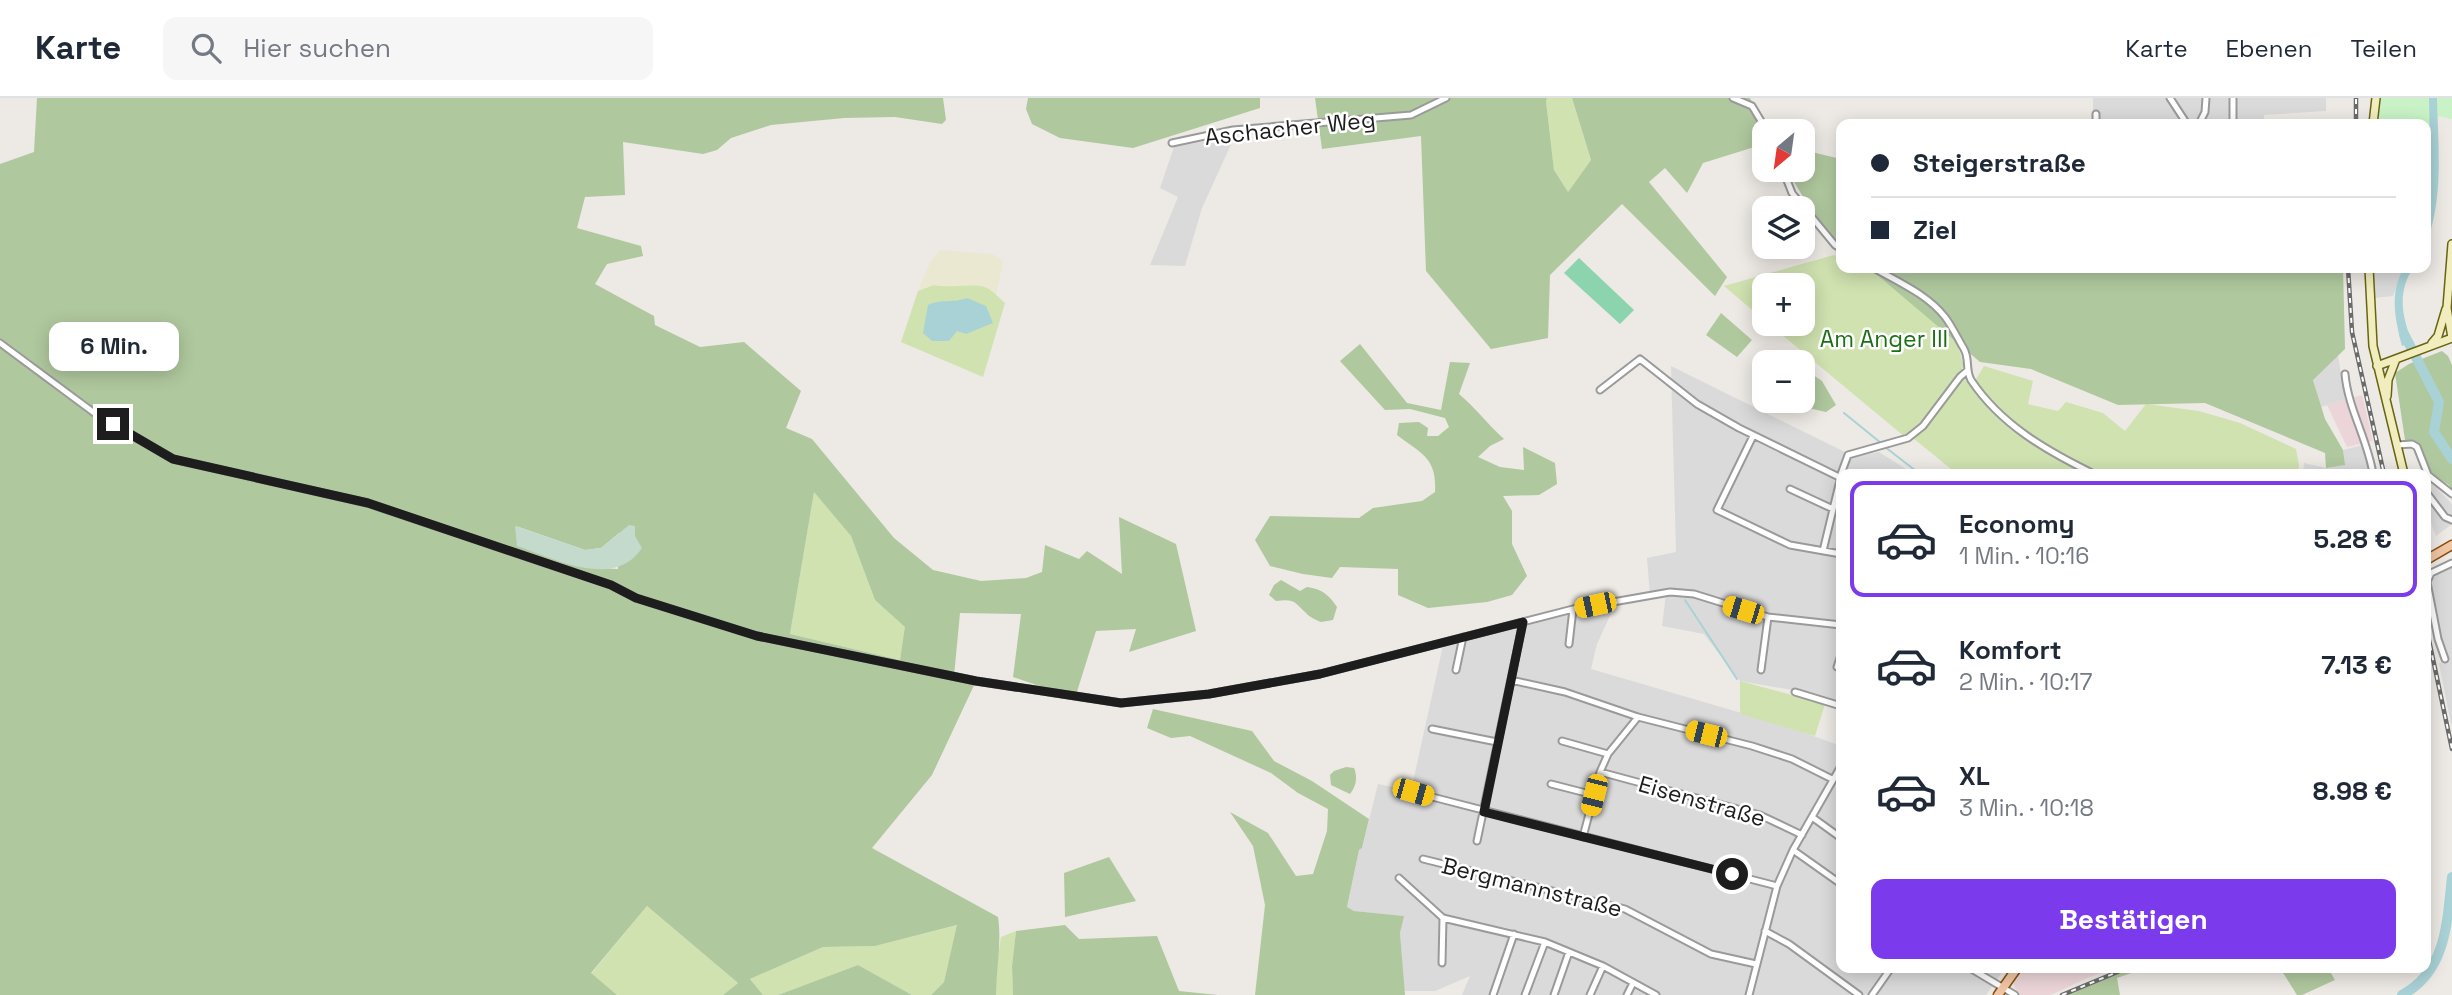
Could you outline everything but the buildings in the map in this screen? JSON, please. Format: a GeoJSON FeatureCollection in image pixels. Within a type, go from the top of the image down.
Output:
{"type":"FeatureCollection","features":[{"type":"Feature","properties":{"kind":"main road"},"geometry":{"type":"LineString","coordinates":[[2374,119],[2376,98]]}},
{"type":"Feature","properties":{"kind":"main road"},"geometry":{"type":"LineString","coordinates":[[2440,338],[2447,308],[2452,244]]}},
{"type":"Feature","properties":{"kind":"main road"},"geometry":{"type":"LineString","coordinates":[[2370,273],[2372,342],[2403,469]]}},
{"type":"Feature","properties":{"kind":"main road"},"geometry":{"type":"LineString","coordinates":[[2377,366],[2432,344],[2440,338],[2452,338],[2447,308]]}},
{"type":"Feature","properties":{"kind":"main road"},"geometry":{"type":"LineString","coordinates":[[2386,404],[2388,380],[2396,359]]}},
{"type":"Feature","properties":{"kind":"main road"},"geometry":{"type":"LineString","coordinates":[[2431,556],[2448,547]]}},
{"type":"Feature","properties":{"kind":"main road"},"geometry":{"type":"LineString","coordinates":[[2001,992],[2014,973]]}},
{"type":"Feature","properties":{"kind":"street","name":"Aschacher Weg"},"geometry":{"type":"LineString","coordinates":[[1172,143],[1233,130],[1411,115],[1446,98]]}},
{"type":"Feature","properties":{"kind":"street"},"geometry":{"type":"LineString","coordinates":[[2170,98],[2184,119]]}},
{"type":"Feature","properties":{"kind":"street"},"geometry":{"type":"LineString","coordinates":[[2202,119],[2206,98]]}},
{"type":"Feature","properties":{"kind":"street"},"geometry":{"type":"LineString","coordinates":[[2233,98],[2234,119]]}},
{"type":"Feature","properties":{"kind":"street"},"geometry":{"type":"LineString","coordinates":[[1737,99],[1752,106],[1760,119]]}},
{"type":"Feature","properties":{"kind":"street"},"geometry":{"type":"LineString","coordinates":[[2096,114],[2096,119]]}},
{"type":"Feature","properties":{"kind":"street"},"geometry":{"type":"LineString","coordinates":[[1788,182],[1792,193],[1836,246]]}},
{"type":"Feature","properties":{"kind":"street"},"geometry":{"type":"LineString","coordinates":[[1883,273],[1923,296],[1945,317],[1968,358],[1967,371],[1973,382],[2017,431],[2039,446],[2084,469]]}},
{"type":"Feature","properties":{"kind":"street"},"geometry":{"type":"LineString","coordinates":[[0,343],[93,412],[173,459],[368,503],[611,585],[636,598],[757,636],[976,681],[1121,703],[1257,687],[1345,668],[1573,610],[1670,592],[1694,594],[1768,617],[1836,624]]}},
{"type":"Feature","properties":{"kind":"street"},"geometry":{"type":"LineString","coordinates":[[1600,390],[1640,359],[1697,404],[1753,436],[1836,474]]}},
{"type":"Feature","properties":{"kind":"street"},"geometry":{"type":"LineString","coordinates":[[1843,469],[1848,455],[1908,438],[1923,426],[1967,371]]}},
{"type":"Feature","properties":{"kind":"street"},"geometry":{"type":"LineString","coordinates":[[2345,374],[2346,391],[2362,431],[2372,469]]}},
{"type":"Feature","properties":{"kind":"street"},"geometry":{"type":"LineString","coordinates":[[1753,436],[1717,510],[1790,545],[1836,553]]}},
{"type":"Feature","properties":{"kind":"street"},"geometry":{"type":"LineString","coordinates":[[2397,445],[2412,444],[2417,447],[2424,469]]}},
{"type":"Feature","properties":{"kind":"street"},"geometry":{"type":"LineString","coordinates":[[2431,480],[2452,494]]}},
{"type":"Feature","properties":{"kind":"street"},"geometry":{"type":"LineString","coordinates":[[1790,489],[1833,509]]}},
{"type":"Feature","properties":{"kind":"street"},"geometry":{"type":"LineString","coordinates":[[1823,551],[1836,497]]}},
{"type":"Feature","properties":{"kind":"street"},"geometry":{"type":"LineString","coordinates":[[2431,499],[2445,517],[2452,520]]}},
{"type":"Feature","properties":{"kind":"street"},"geometry":{"type":"LineString","coordinates":[[2431,573],[2452,563]]}},
{"type":"Feature","properties":{"kind":"street"},"geometry":{"type":"LineString","coordinates":[[2431,603],[2445,659]]}},
{"type":"Feature","properties":{"kind":"street"},"geometry":{"type":"LineString","coordinates":[[1569,644],[1573,610]]}},
{"type":"Feature","properties":{"kind":"street"},"geometry":{"type":"LineString","coordinates":[[1761,670],[1768,617]]}},
{"type":"Feature","properties":{"kind":"street"},"geometry":{"type":"LineString","coordinates":[[1477,841],[1523,622]]}},
{"type":"Feature","properties":{"kind":"street"},"geometry":{"type":"LineString","coordinates":[[1456,670],[1464,637]]}},
{"type":"Feature","properties":{"kind":"street"},"geometry":{"type":"LineString","coordinates":[[1511,680],[1565,692],[1638,716],[1752,746],[1792,759],[1832,779]]}},
{"type":"Feature","properties":{"kind":"street"},"geometry":{"type":"LineString","coordinates":[[1795,692],[1836,704]]}},
{"type":"Feature","properties":{"kind":"street"},"geometry":{"type":"LineString","coordinates":[[1583,837],[1600,772],[1608,754],[1638,716]]}},
{"type":"Feature","properties":{"kind":"street"},"geometry":{"type":"LineString","coordinates":[[1432,729],[1497,742]]}},
{"type":"Feature","properties":{"kind":"street"},"geometry":{"type":"LineString","coordinates":[[1562,741],[1608,754]]}},
{"type":"Feature","properties":{"kind":"street","name":"Eisenstraße"},"geometry":{"type":"LineString","coordinates":[[1600,772],[1760,815],[1802,835]]}},
{"type":"Feature","properties":{"kind":"street"},"geometry":{"type":"LineString","coordinates":[[1749,995],[1777,886],[1793,850],[1836,773]]}},
{"type":"Feature","properties":{"kind":"street"},"geometry":{"type":"LineString","coordinates":[[1551,784],[1594,795]]}},
{"type":"Feature","properties":{"kind":"street"},"geometry":{"type":"LineString","coordinates":[[1413,792],[1777,886]]}},
{"type":"Feature","properties":{"kind":"street"},"geometry":{"type":"LineString","coordinates":[[1812,817],[1836,834]]}},
{"type":"Feature","properties":{"kind":"street"},"geometry":{"type":"LineString","coordinates":[[1793,850],[1836,880]]}},
{"type":"Feature","properties":{"kind":"street","name":"Bergmannstraße"},"geometry":{"type":"LineString","coordinates":[[1423,859],[1625,909],[1711,954],[1756,964]]}},
{"type":"Feature","properties":{"kind":"street"},"geometry":{"type":"LineString","coordinates":[[1399,878],[1443,918],[1545,942],[1603,966],[1656,995]]}},
{"type":"Feature","properties":{"kind":"street"},"geometry":{"type":"LineString","coordinates":[[1442,963],[1443,918]]}},
{"type":"Feature","properties":{"kind":"street"},"geometry":{"type":"LineString","coordinates":[[1765,930],[1789,944],[1859,995]]}},
{"type":"Feature","properties":{"kind":"street"},"geometry":{"type":"LineString","coordinates":[[1493,995],[1514,934]]}},
{"type":"Feature","properties":{"kind":"street"},"geometry":{"type":"LineString","coordinates":[[1525,995],[1545,942]]}},
{"type":"Feature","properties":{"kind":"street"},"geometry":{"type":"LineString","coordinates":[[1555,995],[1569,952]]}},
{"type":"Feature","properties":{"kind":"street"},"geometry":{"type":"LineString","coordinates":[[1590,995],[1603,966]]}},
{"type":"Feature","properties":{"kind":"street"},"geometry":{"type":"LineString","coordinates":[[1872,995],[1887,973]]}},
{"type":"Feature","properties":{"kind":"street"},"geometry":{"type":"LineString","coordinates":[[1976,973],[2001,992],[2014,995]]}},
{"type":"Feature","properties":{"kind":"street"},"geometry":{"type":"LineString","coordinates":[[1627,995],[1633,983]]}},
{"type":"Feature","properties":{"kind":"shaded area"},"geometry":{"type":"Polygon","coordinates":[[[2093,98],[2326,98],[2326,111],[2264,115],[2264,119],[2093,119],[2093,98]]]}},
{"type":"Feature","properties":{"kind":"shaded area"},"geometry":{"type":"Polygon","coordinates":[[[1227,137],[1233,140],[1202,208],[1185,266],[1150,265],[1178,197],[1160,188],[1174,147],[1227,137]]]}},
{"type":"Feature","properties":{"kind":"shaded area"},"geometry":{"type":"Polygon","coordinates":[[[940,250],[992,254],[1003,261],[996,295],[977,286],[948,289],[934,285],[918,291],[931,261],[940,250]]]}},
{"type":"Feature","properties":{"kind":"shaded area"},"geometry":{"type":"Polygon","coordinates":[[[2373,273],[2402,273],[2393,296],[2374,298],[2373,273]]]}},
{"type":"Feature","properties":{"kind":"shaded area"},"geometry":{"type":"Polygon","coordinates":[[[2338,355],[2345,400],[2321,407],[2313,379],[2338,355]]]}},
{"type":"Feature","properties":{"kind":"shaded area"},"geometry":{"type":"Polygon","coordinates":[[[1671,366],[1752,406],[1752,413],[1766,413],[1855,457],[1879,452],[1906,469],[1836,469],[1836,702],[1804,692],[1740,681],[1704,634],[1662,626],[1666,594],[1650,596],[1647,558],[1676,552],[1671,366]]]}},
{"type":"Feature","properties":{"kind":"shaded area"},"geometry":{"type":"Polygon","coordinates":[[[2362,395],[2373,441],[2347,447],[2327,405],[2362,395]]]}},
{"type":"Feature","properties":{"kind":"shaded area"},"geometry":{"type":"Polygon","coordinates":[[[2363,445],[2370,469],[2303,469],[2304,463],[2326,468],[2344,465],[2343,450],[2363,445]]]}},
{"type":"Feature","properties":{"kind":"shaded area"},"geometry":{"type":"Polygon","coordinates":[[[2431,482],[2452,504],[2452,524],[2436,536],[2431,524],[2431,482]]]}},
{"type":"Feature","properties":{"kind":"shaded area"},"geometry":{"type":"Polygon","coordinates":[[[2452,566],[2451,724],[2439,663],[2442,662],[2431,594],[2433,575],[2452,566]]]}},
{"type":"Feature","properties":{"kind":"shaded area"},"geometry":{"type":"Polygon","coordinates":[[[1619,596],[1597,644],[1591,669],[1783,725],[1836,744],[1836,973],[2001,973],[1986,995],[1462,995],[1470,976],[1435,991],[1404,991],[1400,933],[1403,916],[1354,911],[1347,907],[1359,850],[1362,848],[1378,784],[1411,791],[1444,641],[1619,596]]]}},
{"type":"Feature","properties":{"kind":"shaded area"},"geometry":{"type":"Polygon","coordinates":[[[2020,973],[2101,973],[2051,995],[2021,995],[2013,982],[2020,973]]]}},
{"type":"Feature","properties":{"kind":"green space"},"geometry":{"type":"Polygon","coordinates":[[[37,98],[943,98],[946,120],[942,124],[895,117],[844,118],[771,125],[731,138],[717,150],[703,154],[623,142],[625,195],[585,197],[577,228],[641,246],[643,256],[607,264],[595,284],[654,316],[655,325],[700,347],[744,342],[801,391],[786,428],[812,439],[894,538],[933,570],[981,581],[1026,578],[1042,572],[1045,545],[1079,559],[1087,551],[1122,574],[1119,517],[1176,544],[1196,631],[1129,652],[1136,629],[1096,631],[1075,698],[1013,677],[1021,614],[960,613],[954,676],[976,681],[932,775],[872,848],[998,917],[996,995],[931,995],[944,982],[957,925],[875,946],[823,947],[750,979],[763,995],[723,995],[738,983],[647,906],[591,973],[617,995],[0,995],[0,164],[34,152],[37,98]],[[814,492],[790,634],[900,660],[905,627],[875,600],[851,536],[814,492]],[[516,526],[590,568],[618,569],[619,533],[601,548],[585,550],[516,526]]]}},
{"type":"Feature","properties":{"kind":"green space"},"geometry":{"type":"Polygon","coordinates":[[[1028,98],[1260,98],[1260,108],[1133,148],[1060,138],[1032,124],[1026,109],[1028,98]]]}},
{"type":"Feature","properties":{"kind":"green space"},"geometry":{"type":"Polygon","coordinates":[[[1315,98],[1547,98],[1554,170],[1568,192],[1591,160],[1572,98],[1750,98],[1761,119],[1752,119],[1752,148],[1703,163],[1687,193],[1665,168],[1649,182],[1727,277],[1715,296],[1622,204],[1550,275],[1548,338],[1491,349],[1426,271],[1421,136],[1322,149],[1315,98]]]}},
{"type":"Feature","properties":{"kind":"green space"},"geometry":{"type":"Polygon","coordinates":[[[1547,98],[1572,98],[1591,160],[1568,192],[1554,170],[1547,98]]]}},
{"type":"Feature","properties":{"kind":"green space"},"geometry":{"type":"Polygon","coordinates":[[[2381,98],[2452,98],[2452,119],[2432,115],[2434,192],[2431,191],[2431,119],[2379,119],[2381,98]]]}},
{"type":"Feature","properties":{"kind":"green space"},"geometry":{"type":"Polygon","coordinates":[[[1815,153],[1836,158],[1836,240],[1821,227],[1815,217],[1815,196],[1803,196],[1794,182],[1815,182],[1815,153]]]}},
{"type":"Feature","properties":{"kind":"green space","name":"Am Anger III"},"geometry":{"type":"Polygon","coordinates":[[[1834,255],[1836,273],[1875,273],[1956,340],[1964,366],[1935,409],[1905,437],[1815,362],[1815,350],[1800,350],[1783,336],[1815,336],[1815,273],[1770,273],[1834,255]]]}},
{"type":"Feature","properties":{"kind":"green space"},"geometry":{"type":"Polygon","coordinates":[[[1579,258],[1634,310],[1620,324],[1564,273],[1579,258]]]}},
{"type":"Feature","properties":{"kind":"green space"},"geometry":{"type":"Polygon","coordinates":[[[1875,273],[2343,273],[2345,349],[2313,380],[2325,419],[2343,450],[2345,465],[2326,468],[2325,453],[2205,403],[2118,405],[2031,369],[1980,362],[1875,273]]]}},
{"type":"Feature","properties":{"kind":"green space","name":"Am Anger III"},"geometry":{"type":"Polygon","coordinates":[[[1752,278],[1752,310],[1724,286],[1752,278]]]}},
{"type":"Feature","properties":{"kind":"green space"},"geometry":{"type":"Polygon","coordinates":[[[934,285],[982,286],[1005,303],[983,377],[901,342],[918,291],[934,285]]]}},
{"type":"Feature","properties":{"kind":"green space"},"geometry":{"type":"Polygon","coordinates":[[[1721,313],[1752,340],[1737,357],[1706,335],[1721,313]]]}},
{"type":"Feature","properties":{"kind":"green space"},"geometry":{"type":"Polygon","coordinates":[[[1360,344],[1407,403],[1441,410],[1450,362],[1470,363],[1459,394],[1504,439],[1490,446],[1478,457],[1500,467],[1524,470],[1523,447],[1555,463],[1557,484],[1539,495],[1503,496],[1512,511],[1512,544],[1527,576],[1512,595],[1487,602],[1428,608],[1398,595],[1398,569],[1340,567],[1332,578],[1270,566],[1255,540],[1270,516],[1359,518],[1373,508],[1422,501],[1435,492],[1433,471],[1426,458],[1397,435],[1399,423],[1419,422],[1428,428],[1427,436],[1438,436],[1449,427],[1445,418],[1410,409],[1385,410],[1340,361],[1360,344]]]}},
{"type":"Feature","properties":{"kind":"green space"},"geometry":{"type":"Polygon","coordinates":[[[2442,351],[2452,365],[2452,491],[2449,485],[2431,473],[2431,469],[2427,469],[2418,443],[2405,440],[2395,373],[2409,364],[2442,351]]]}},
{"type":"Feature","properties":{"kind":"green space"},"geometry":{"type":"Polygon","coordinates":[[[1984,366],[2033,381],[2028,404],[2058,411],[2066,402],[2103,413],[2125,431],[2146,404],[2199,411],[2240,423],[2296,449],[2299,469],[1951,469],[1913,438],[1959,383],[1965,379],[1972,386],[1984,366]]]}},
{"type":"Feature","properties":{"kind":"green space"},"geometry":{"type":"Polygon","coordinates":[[[1815,376],[1822,381],[1836,405],[1826,412],[1815,410],[1815,376]]]}},
{"type":"Feature","properties":{"kind":"green space"},"geometry":{"type":"Polygon","coordinates":[[[814,491],[851,536],[875,600],[906,627],[900,660],[790,634],[814,491]]]}},
{"type":"Feature","properties":{"kind":"green space"},"geometry":{"type":"Polygon","coordinates":[[[629,525],[635,526],[635,536],[642,548],[630,561],[616,567],[600,569],[583,568],[517,546],[515,526],[585,550],[601,548],[629,525]]]}},
{"type":"Feature","properties":{"kind":"green space"},"geometry":{"type":"Polygon","coordinates":[[[1281,580],[1300,591],[1307,587],[1325,593],[1337,607],[1333,620],[1321,622],[1293,602],[1276,601],[1269,595],[1274,585],[1281,580]]]}},
{"type":"Feature","properties":{"kind":"green space"},"geometry":{"type":"Polygon","coordinates":[[[1740,681],[1825,704],[1815,736],[1740,714],[1740,681]]]}},
{"type":"Feature","properties":{"kind":"green space"},"geometry":{"type":"Polygon","coordinates":[[[1153,709],[1252,731],[1274,761],[1312,781],[1369,819],[1362,848],[1359,850],[1347,907],[1354,911],[1404,916],[1400,933],[1405,995],[1255,995],[1265,905],[1253,846],[1230,812],[1268,833],[1296,876],[1313,874],[1327,831],[1328,809],[1298,793],[1271,773],[1190,736],[1171,738],[1147,728],[1153,709]]]}},
{"type":"Feature","properties":{"kind":"green space"},"geometry":{"type":"Polygon","coordinates":[[[1346,767],[1354,768],[1356,775],[1350,794],[1331,785],[1330,775],[1346,767]]]}},
{"type":"Feature","properties":{"kind":"green space"},"geometry":{"type":"Polygon","coordinates":[[[1109,857],[1136,901],[1065,917],[1064,873],[1109,857]]]}},
{"type":"Feature","properties":{"kind":"green space"},"geometry":{"type":"Polygon","coordinates":[[[647,906],[738,983],[723,995],[617,995],[591,974],[647,906]]]}},
{"type":"Feature","properties":{"kind":"green space"},"geometry":{"type":"Polygon","coordinates":[[[958,925],[944,982],[931,995],[912,995],[858,965],[778,995],[763,995],[750,979],[823,947],[875,946],[958,925]]]}},
{"type":"Feature","properties":{"kind":"green space"},"geometry":{"type":"Polygon","coordinates":[[[1065,925],[1079,939],[1157,936],[1179,991],[1218,995],[1013,995],[1012,966],[1016,931],[1065,925]]]}},
{"type":"Feature","properties":{"kind":"green space"},"geometry":{"type":"Polygon","coordinates":[[[1016,931],[1012,966],[1013,995],[996,995],[996,970],[1001,937],[1016,931]]]}},
{"type":"Feature","properties":{"kind":"green space"},"geometry":{"type":"Polygon","coordinates":[[[858,965],[912,995],[778,995],[858,965]]]}},
{"type":"Feature","properties":{"kind":"green space"},"geometry":{"type":"Polygon","coordinates":[[[2111,973],[2131,973],[2117,978],[2120,995],[2062,995],[2111,973]]]}},
{"type":"Feature","properties":{"kind":"green space"},"geometry":{"type":"Polygon","coordinates":[[[2283,973],[2331,973],[2335,980],[2302,995],[2297,995],[2283,973]]]}},
{"type":"Feature","properties":{"kind":"water"},"geometry":{"type":"Polygon","coordinates":[[[2429,98],[2437,98],[2439,172],[2431,230],[2431,119],[2429,98]]]}},
{"type":"Feature","properties":{"kind":"water"},"geometry":{"type":"Polygon","coordinates":[[[2401,273],[2410,273],[2405,286],[2403,305],[2412,342],[2402,346],[2395,297],[2401,273]]]}},
{"type":"Feature","properties":{"kind":"water"},"geometry":{"type":"Polygon","coordinates":[[[967,298],[986,306],[993,323],[966,334],[957,331],[949,341],[932,341],[923,333],[928,305],[967,298]]]}},
{"type":"Feature","properties":{"kind":"waterway"},"geometry":{"type":"LineString","coordinates":[[2404,334],[2439,402],[2434,432],[2452,459]]}},
{"type":"Feature","properties":{"kind":"waterway"},"geometry":{"type":"LineString","coordinates":[[1844,413],[1881,443]]}},
{"type":"Feature","properties":{"kind":"waterway"},"geometry":{"type":"LineString","coordinates":[[1885,447],[1914,469]]}},
{"type":"Feature","properties":{"kind":"waterway"},"geometry":{"type":"LineString","coordinates":[[1685,600],[1737,679]]}},
{"type":"Feature","properties":{"kind":"waterway"},"geometry":{"type":"LineString","coordinates":[[2431,968],[2442,944],[2446,927],[2452,877]]}},
{"type":"Feature","properties":{"kind":"waterway"},"geometry":{"type":"LineString","coordinates":[[2402,995],[2428,973]]}},
{"type":"Feature","properties":{"kind":"railway"},"geometry":{"type":"LineString","coordinates":[[2356,98],[2356,119]]}},
{"type":"Feature","properties":{"kind":"railway"},"geometry":{"type":"LineString","coordinates":[[2348,273],[2352,332],[2383,469]]}},
{"type":"Feature","properties":{"kind":"railway"},"geometry":{"type":"LineString","coordinates":[[2431,650],[2452,749]]}},
{"type":"Feature","properties":{"kind":"railway"},"geometry":{"type":"LineString","coordinates":[[2062,995],[2115,973]]}},
{"type":"Feature","properties":{"kind":"route"},"geometry":{"type":"LineString","coordinates":[[113,424],[173,459],[368,503],[611,585],[636,598],[757,636],[1003,686],[1121,703],[1257,687],[1320,674],[1523,622],[1484,812],[1732,874]]}}]}
